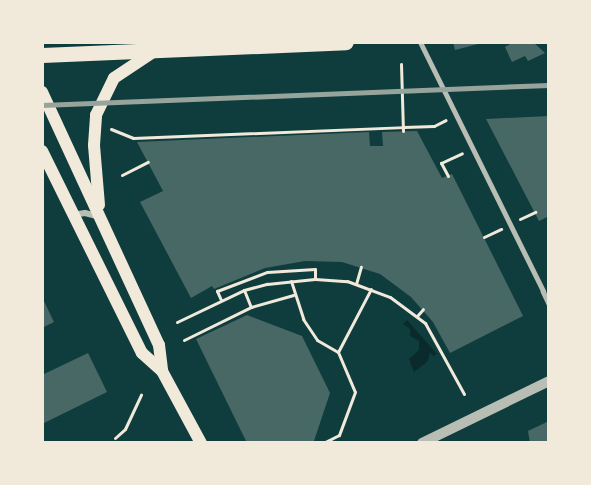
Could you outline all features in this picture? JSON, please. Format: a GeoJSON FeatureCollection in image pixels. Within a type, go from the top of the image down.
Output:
{"type":"FeatureCollection","features":[{"type":"Feature","properties":{"kind":"main road"},"geometry":{"type":"LineString","coordinates":[[42,55],[346,42]]}},
{"type":"Feature","properties":{"kind":"main road"},"geometry":{"type":"LineString","coordinates":[[101,214],[94,145],[96,115],[114,78],[153,52]]}},
{"type":"Feature","properties":{"kind":"main road"},"geometry":{"type":"LineString","coordinates":[[42,92],[101,214],[159,345],[162,371]]}},
{"type":"Feature","properties":{"kind":"main road"},"geometry":{"type":"LineString","coordinates":[[42,151],[71,215],[142,353],[162,371],[201,443]]}},
{"type":"Feature","properties":{"kind":"street"},"geometry":{"type":"LineString","coordinates":[[420,42],[543,291]]}},
{"type":"Feature","properties":{"kind":"street"},"geometry":{"type":"LineString","coordinates":[[71,215],[101,214]]}},
{"type":"Feature","properties":{"kind":"street"},"geometry":{"type":"LineString","coordinates":[[422,443],[549,381]]}},
{"type":"Feature","properties":{"kind":"lane"},"geometry":{"type":"LineString","coordinates":[[543,291],[549,304]]}},
{"type":"Feature","properties":{"kind":"path"},"geometry":{"type":"LineString","coordinates":[[400,64],[404,129]]}},
{"type":"Feature","properties":{"kind":"path"},"geometry":{"type":"LineString","coordinates":[[111,129],[133,138],[404,129],[434,126],[456,115]]}},
{"type":"Feature","properties":{"kind":"path"},"geometry":{"type":"LineString","coordinates":[[448,176],[441,163],[472,148]]}},
{"type":"Feature","properties":{"kind":"path"},"geometry":{"type":"LineString","coordinates":[[122,175],[148,162]]}},
{"type":"Feature","properties":{"kind":"path"},"geometry":{"type":"LineString","coordinates":[[356,284],[361,267]]}},
{"type":"Feature","properties":{"kind":"path"},"geometry":{"type":"LineString","coordinates":[[221,300],[217,291],[267,272],[315,268],[315,279]]}},
{"type":"Feature","properties":{"kind":"path"},"geometry":{"type":"LineString","coordinates":[[177,322],[244,290],[291,280],[315,279],[356,284],[371,289],[417,316],[438,342],[464,394]]}},
{"type":"Feature","properties":{"kind":"path"},"geometry":{"type":"LineString","coordinates":[[291,280],[293,295],[309,330],[338,352],[355,392],[339,435],[322,443]]}},
{"type":"Feature","properties":{"kind":"path"},"geometry":{"type":"LineString","coordinates":[[338,352],[371,289]]}},
{"type":"Feature","properties":{"kind":"path"},"geometry":{"type":"LineString","coordinates":[[244,290],[250,307]]}},
{"type":"Feature","properties":{"kind":"path"},"geometry":{"type":"LineString","coordinates":[[183,340],[250,307],[293,295]]}},
{"type":"Feature","properties":{"kind":"path"},"geometry":{"type":"LineString","coordinates":[[417,316],[423,309]]}},
{"type":"Feature","properties":{"kind":"path"},"geometry":{"type":"LineString","coordinates":[[222,321],[225,325]]}},
{"type":"Feature","properties":{"kind":"path"},"geometry":{"type":"LineString","coordinates":[[212,326],[214,331]]}},
{"type":"Feature","properties":{"kind":"path"},"geometry":{"type":"LineString","coordinates":[[121,443],[116,437],[141,394]]}},
{"type":"Feature","properties":{"kind":"water"},"geometry":{"type":"Polygon","coordinates":[[[407,320],[437,354],[433,356],[430,352],[428,361],[414,372],[409,359],[419,350],[419,341],[410,336],[410,329],[403,324],[407,320]]]}},
{"type":"Feature","properties":{"kind":"building"},"geometry":{"type":"Polygon","coordinates":[[[453,42],[482,42],[482,43],[455,50],[453,42]]]}},
{"type":"Feature","properties":{"kind":"building"},"geometry":{"type":"Polygon","coordinates":[[[514,42],[533,42],[545,53],[528,61],[525,56],[512,62],[505,47],[514,42]]]}},
{"type":"Feature","properties":{"kind":"building"},"geometry":{"type":"Polygon","coordinates":[[[549,116],[549,223],[547,217],[539,221],[486,119],[549,116]]]}},
{"type":"Feature","properties":{"kind":"building"},"geometry":{"type":"Polygon","coordinates":[[[417,131],[442,178],[452,174],[523,316],[450,353],[433,322],[411,297],[380,274],[342,262],[305,261],[265,268],[214,289],[212,286],[191,298],[140,202],[163,191],[137,142],[369,132],[370,146],[383,146],[382,132],[417,131]]]}},
{"type":"Feature","properties":{"kind":"building"},"geometry":{"type":"Polygon","coordinates":[[[42,297],[54,322],[42,328],[42,297]]]}},
{"type":"Feature","properties":{"kind":"building"},"geometry":{"type":"Polygon","coordinates":[[[247,315],[302,336],[330,393],[314,441],[247,443],[196,339],[247,315]]]}},
{"type":"Feature","properties":{"kind":"building"},"geometry":{"type":"Polygon","coordinates":[[[88,353],[107,392],[42,424],[42,375],[88,353]]]}},
{"type":"Feature","properties":{"kind":"building"},"geometry":{"type":"Polygon","coordinates":[[[549,421],[549,443],[530,443],[528,431],[549,421]]]}},
{"type":"Feature","properties":{"kind":"railway"},"geometry":{"type":"LineString","coordinates":[[42,105],[549,85]]}}]}
